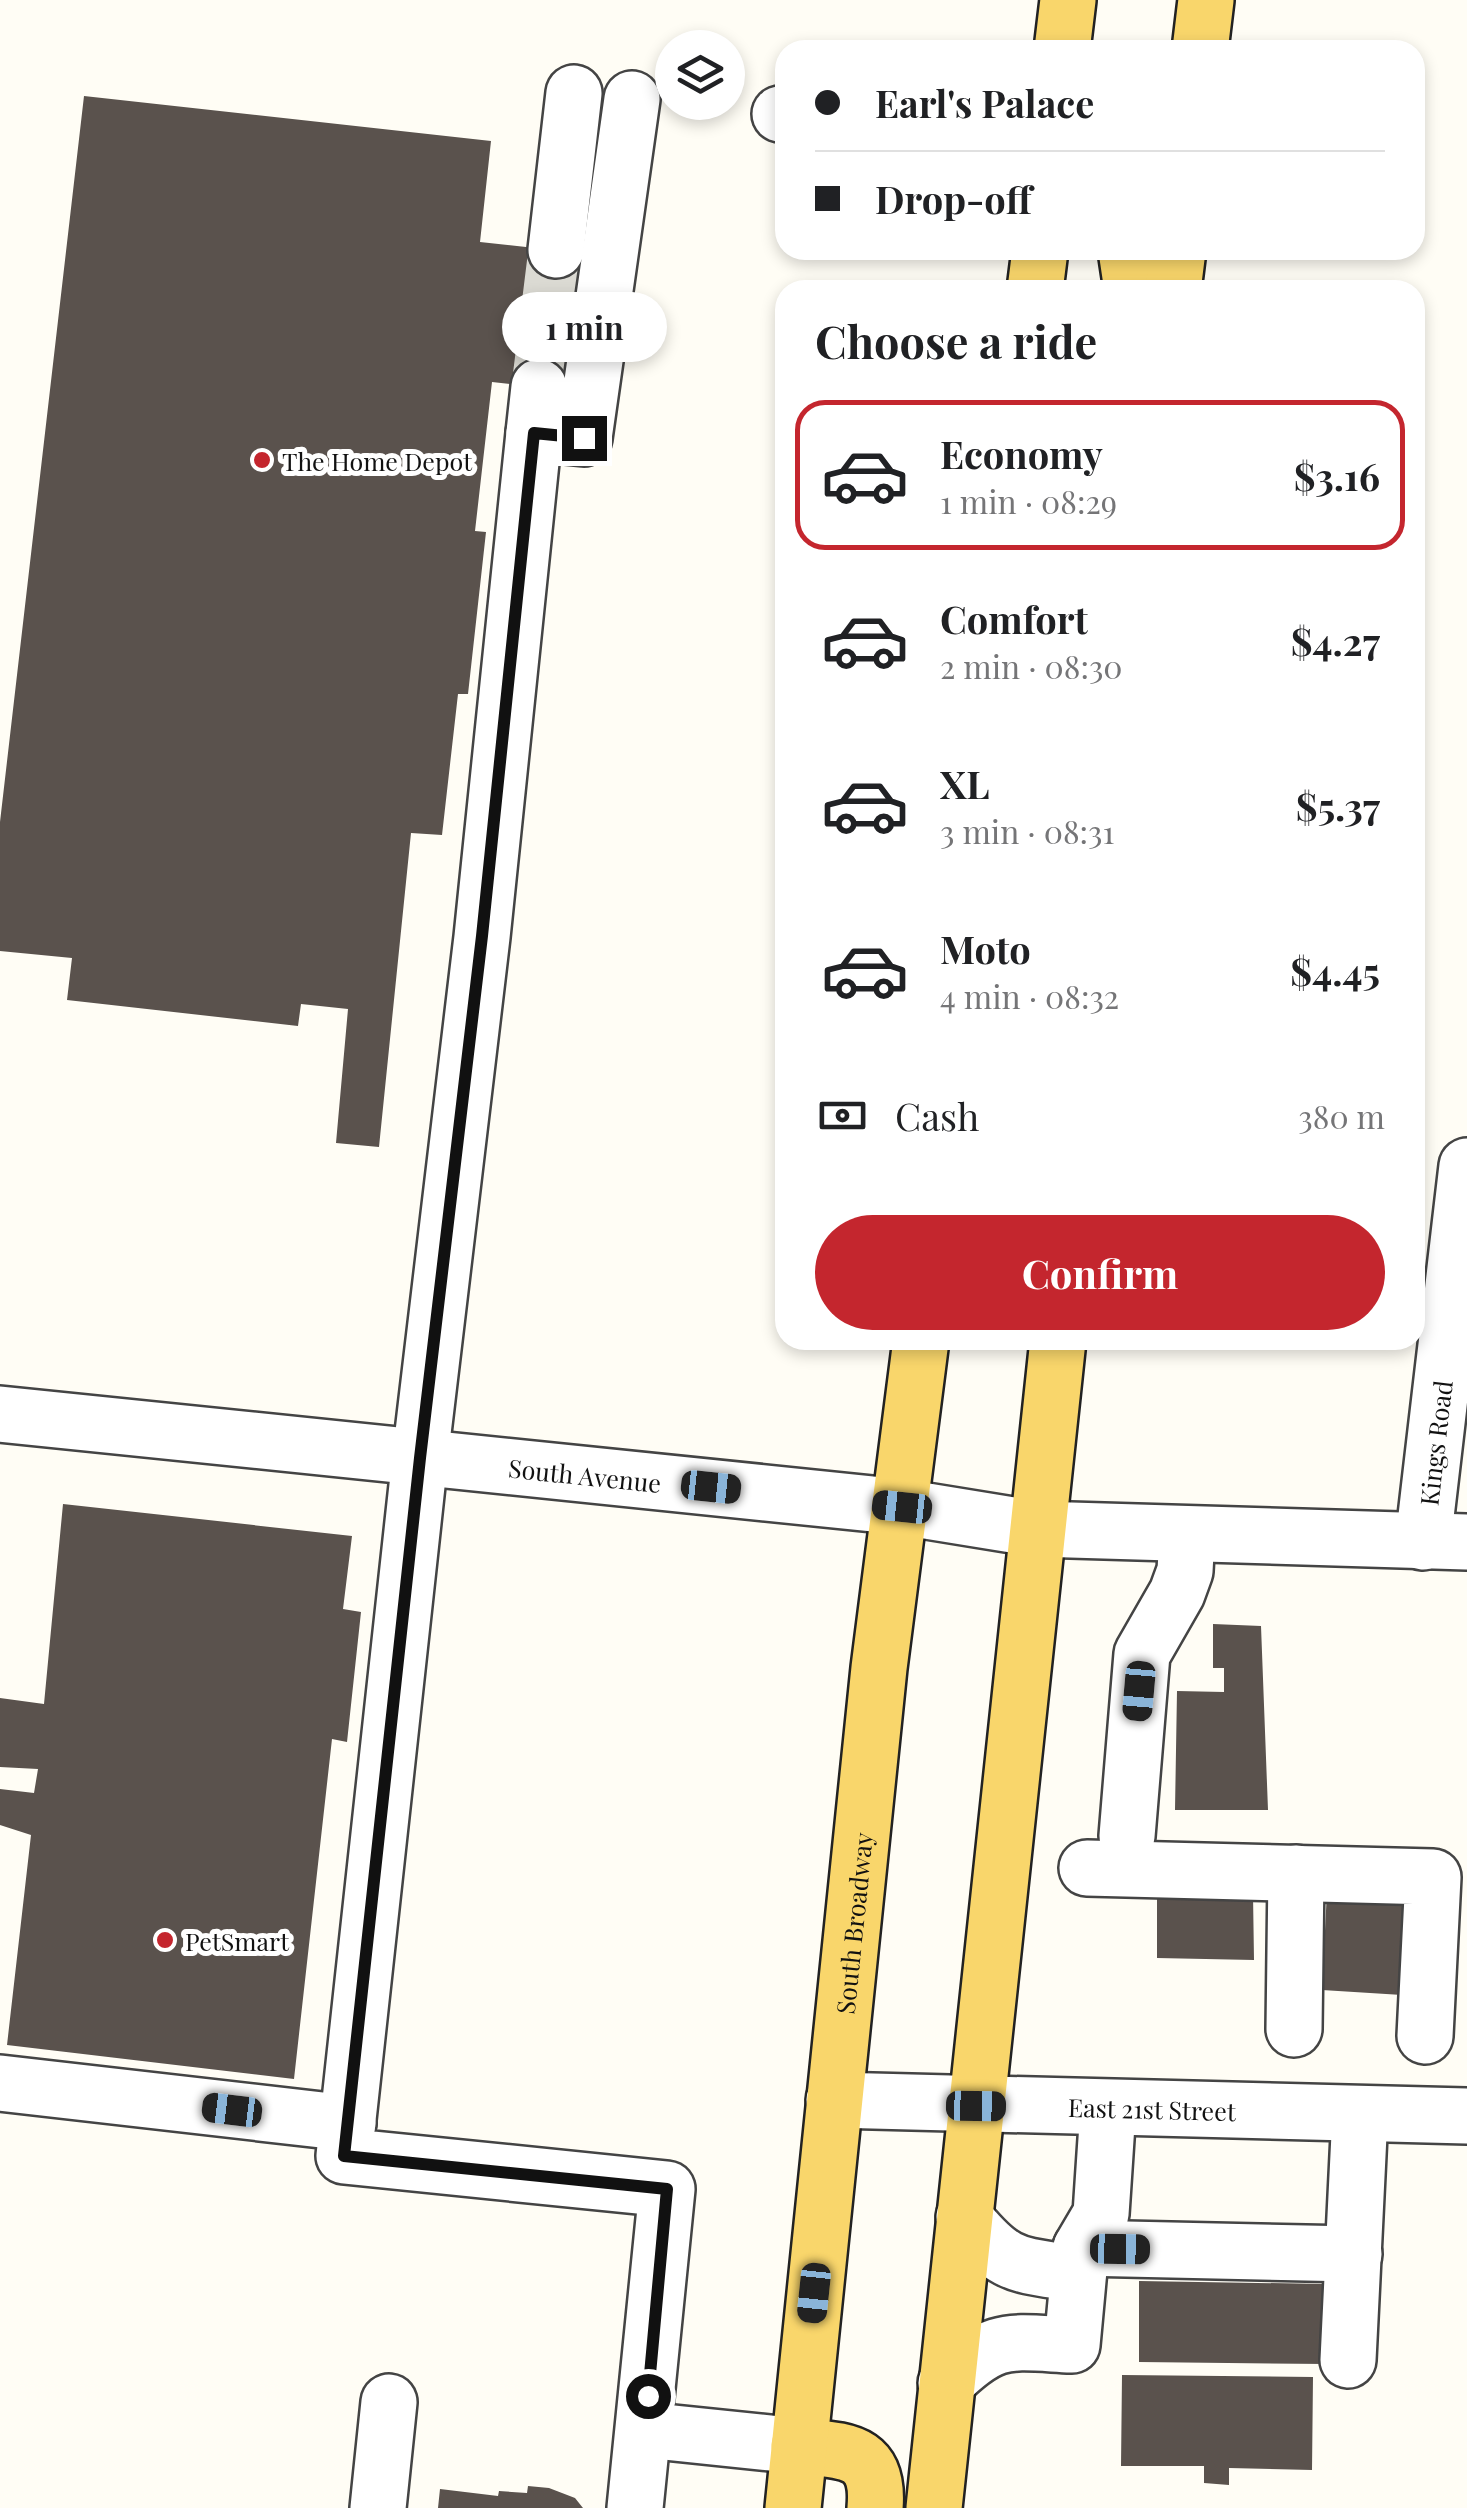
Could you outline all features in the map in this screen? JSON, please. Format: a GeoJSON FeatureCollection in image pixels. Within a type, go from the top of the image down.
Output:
{"type":"FeatureCollection","features":[{"type":"Feature","properties":{"kind":"main road"},"geometry":{"type":"LineString","coordinates":[[1063,40],[1068,0]]}},
{"type":"Feature","properties":{"kind":"main road"},"geometry":{"type":"LineString","coordinates":[[1201,40],[1206,0]]}},
{"type":"Feature","properties":{"kind":"main road","name":"South Broadway"},"geometry":{"type":"LineString","coordinates":[[793,2508],[879,1668],[920,1350]]}},
{"type":"Feature","properties":{"kind":"main road"},"geometry":{"type":"LineString","coordinates":[[934,2508],[1057,1350]]}},
{"type":"Feature","properties":{"kind":"main road"},"geometry":{"type":"LineString","coordinates":[[799,2446],[851,2452],[865,2463],[873,2477],[876,2508]]}},
{"type":"Feature","properties":{"kind":"street"},"geometry":{"type":"LineString","coordinates":[[556,250],[574,93]]}},
{"type":"Feature","properties":{"kind":"street"},"geometry":{"type":"LineString","coordinates":[[632,99],[584,438],[536,410],[482,936],[344,2156],[667,2189],[636,2508]]}},
{"type":"Feature","properties":{"kind":"street","name":"Kings Road"},"geometry":{"type":"LineString","coordinates":[[1445,1542],[1467,1166]]}},
{"type":"Feature","properties":{"kind":"street","name":"South Avenue"},"geometry":{"type":"LineString","coordinates":[[0,1414],[902,1507],[1037,1529],[1445,1542]]}},
{"type":"Feature","properties":{"kind":"street"},"geometry":{"type":"LineString","coordinates":[[1187,1534],[1185,1572],[1142,1654],[1107,1852],[1296,1874],[1433,1877],[1425,2036]]}},
{"type":"Feature","properties":{"kind":"street"},"geometry":{"type":"LineString","coordinates":[[1294,2029],[1296,1874]]}},
{"type":"Feature","properties":{"kind":"street"},"geometry":{"type":"LineString","coordinates":[[0,2083],[348,2124]]}},
{"type":"Feature","properties":{"kind":"street","name":"East 21st Street"},"geometry":{"type":"LineString","coordinates":[[834,2100],[1467,2116]]}},
{"type":"Feature","properties":{"kind":"street"},"geometry":{"type":"LineString","coordinates":[[946,2383],[982,2350],[1004,2343],[1072,2344],[1080,2261],[1101,2214],[1108,2109]]}},
{"type":"Feature","properties":{"kind":"street"},"geometry":{"type":"LineString","coordinates":[[1348,2360],[1360,2114]]}},
{"type":"Feature","properties":{"kind":"street"},"geometry":{"type":"LineString","coordinates":[[964,2217],[988,2246],[1012,2264],[1354,2254]]}},
{"type":"Feature","properties":{"kind":"street"},"geometry":{"type":"LineString","coordinates":[[378,2508],[389,2402]]}},
{"type":"Feature","properties":{"kind":"street"},"geometry":{"type":"LineString","coordinates":[[645,2430],[799,2446]]}},
{"type":"Feature","properties":{"kind":"building","name":"The Home Depot"},"geometry":{"type":"Polygon","coordinates":[[[84,96],[491,141],[480,242],[571,252],[556,389],[492,382],[475,531],[486,532],[468,694],[458,694],[442,835],[411,833],[379,1147],[336,1143],[348,1009],[301,1004],[298,1026],[67,1000],[72,958],[0,951],[0,822],[84,96]]]}},
{"type":"Feature","properties":{"kind":"building"},"geometry":{"type":"Polygon","coordinates":[[[63,1504],[352,1536],[343,1609],[361,1612],[347,1742],[332,1739],[294,2079],[7,2045],[31,1835],[0,1825],[0,1789],[34,1793],[38,1769],[0,1767],[0,1698],[44,1704],[63,1504]]]}},
{"type":"Feature","properties":{"kind":"building"},"geometry":{"type":"Polygon","coordinates":[[[1213,1624],[1261,1626],[1268,1810],[1175,1810],[1177,1691],[1224,1692],[1224,1668],[1213,1668],[1213,1624]]]}},
{"type":"Feature","properties":{"kind":"building"},"geometry":{"type":"Polygon","coordinates":[[[1327,1891],[1406,1896],[1402,1995],[1322,1990],[1327,1891]]]}},
{"type":"Feature","properties":{"kind":"building"},"geometry":{"type":"Polygon","coordinates":[[[1157,1893],[1253,1894],[1254,1960],[1157,1958],[1157,1893]]]}},
{"type":"Feature","properties":{"kind":"building"},"geometry":{"type":"Polygon","coordinates":[[[1139,2281],[1326,2284],[1326,2364],[1139,2362],[1139,2281]]]}},
{"type":"Feature","properties":{"kind":"building"},"geometry":{"type":"Polygon","coordinates":[[[1122,2375],[1313,2377],[1312,2470],[1229,2468],[1229,2485],[1204,2483],[1204,2466],[1121,2466],[1122,2375]]]}},
{"type":"Feature","properties":{"kind":"building"},"geometry":{"type":"Polygon","coordinates":[[[528,2486],[549,2488],[575,2498],[583,2508],[438,2508],[440,2489],[498,2496],[499,2491],[527,2493],[528,2486]]]}},
{"type":"Feature","properties":{"kind":"tunnel"},"geometry":{"type":"LineString","coordinates":[[539,387],[556,250]]}},
{"type":"Feature","properties":{"kind":"place","name":"The Home Depot"},"geometry":{"type":"Point","coordinates":[262,460]}},
{"type":"Feature","properties":{"kind":"place","name":"PetSmart"},"geometry":{"type":"Point","coordinates":[165,1940]}},
{"type":"Feature","properties":{"kind":"route"},"geometry":{"type":"LineString","coordinates":[[584,438],[534,433],[482,936],[344,2156],[667,2189],[648,2396]]}}]}
